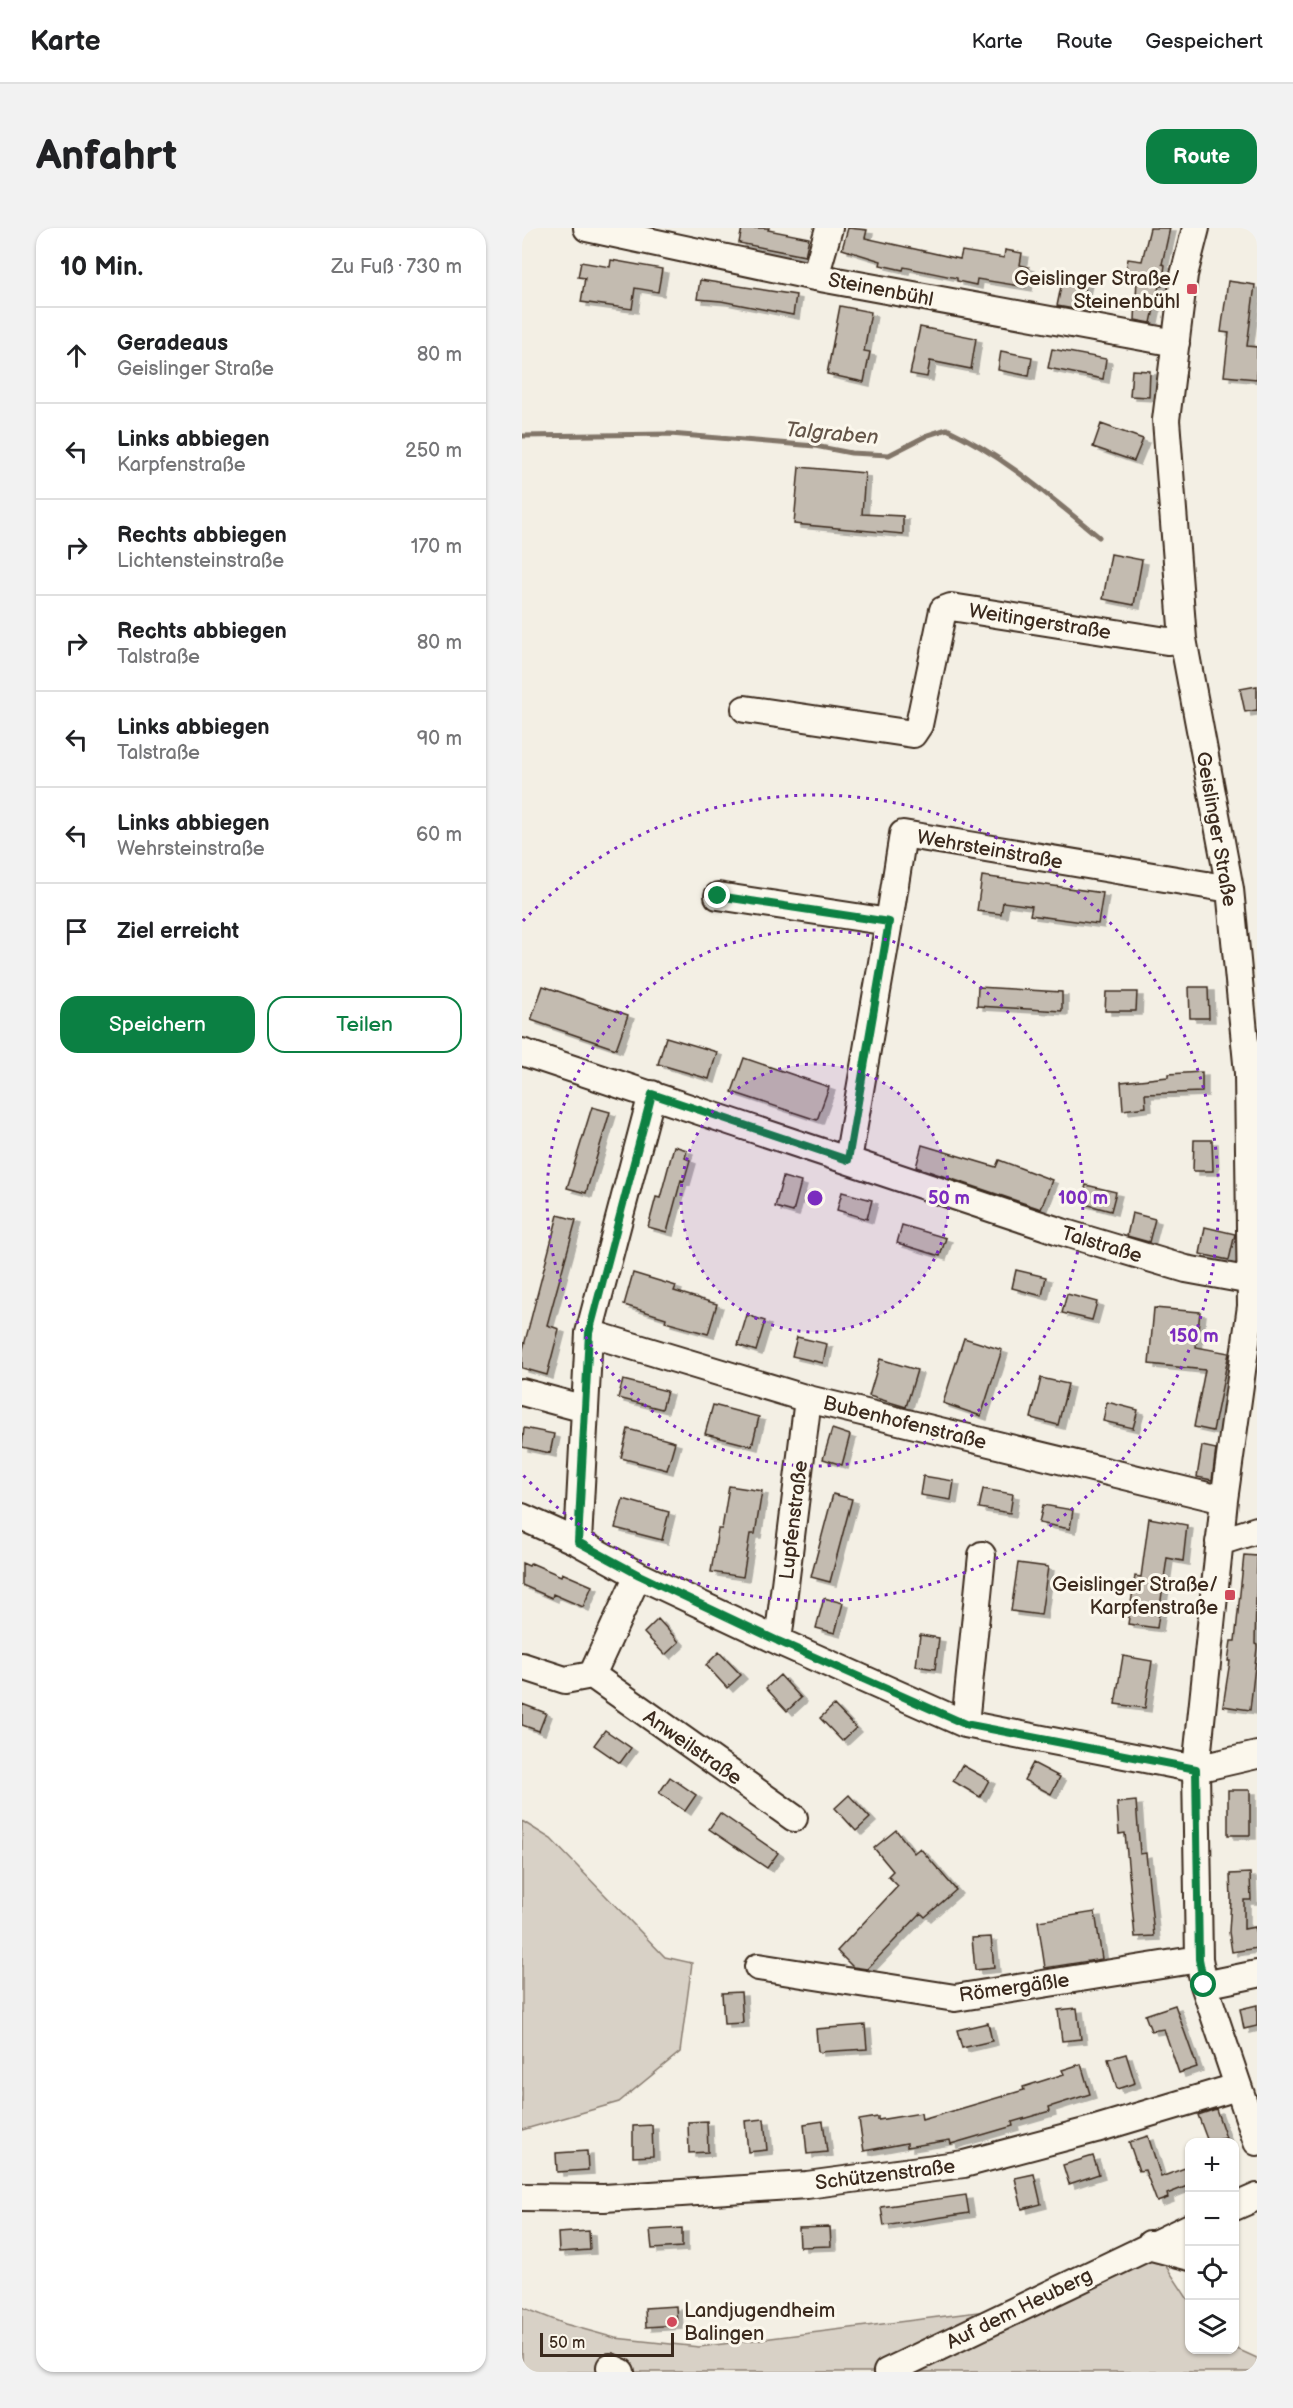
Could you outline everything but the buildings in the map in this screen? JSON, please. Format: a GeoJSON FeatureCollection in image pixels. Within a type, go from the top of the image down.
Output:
{"type":"FeatureCollection","features":[{"type":"Feature","properties":{"kind":"street","name":"Steinenbühl"},"geometry":{"type":"LineString","coordinates":[[587,228],[815,277],[1176,344]]}},
{"type":"Feature","properties":{"kind":"street"},"geometry":{"type":"LineString","coordinates":[[815,277],[829,228]]}},
{"type":"Feature","properties":{"kind":"street","name":"Geislinger Straße"},"geometry":{"type":"LineString","coordinates":[[1196,228],[1184,275],[1166,420],[1183,639],[1230,889],[1248,1073],[1254,1282],[1224,1500],[1196,1769],[1199,1959],[1204,1985],[1257,2142]]}},
{"type":"Feature","properties":{"kind":"street","name":"Weitingerstraße"},"geometry":{"type":"LineString","coordinates":[[745,709],[913,734],[919,725],[943,610],[951,607],[1167,641],[1183,639]]}},
{"type":"Feature","properties":{"kind":"street","name":"Wehrsteinstraße"},"geometry":{"type":"LineString","coordinates":[[889,922],[903,834],[1230,889]]}},
{"type":"Feature","properties":{"kind":"street"},"geometry":{"type":"LineString","coordinates":[[718,896],[889,922],[848,1160]]}},
{"type":"Feature","properties":{"kind":"street","name":"Talstraße"},"geometry":{"type":"LineString","coordinates":[[522,1052],[1062,1232],[1186,1269],[1254,1282]]}},
{"type":"Feature","properties":{"kind":"street"},"geometry":{"type":"LineString","coordinates":[[578,1542],[589,1333],[652,1094]]}},
{"type":"Feature","properties":{"kind":"street","name":"Bubenhofenstraße"},"geometry":{"type":"LineString","coordinates":[[589,1333],[808,1399],[1224,1500]]}},
{"type":"Feature","properties":{"kind":"street"},"geometry":{"type":"LineString","coordinates":[[522,1392],[585,1409]]}},
{"type":"Feature","properties":{"kind":"street","name":"Lupfenstraße"},"geometry":{"type":"LineString","coordinates":[[778,1641],[808,1399]]}},
{"type":"Feature","properties":{"kind":"street"},"geometry":{"type":"LineString","coordinates":[[522,1517],[578,1542],[639,1575],[778,1641],[965,1724],[1196,1769],[1257,1755]]}},
{"type":"Feature","properties":{"kind":"street"},"geometry":{"type":"LineString","coordinates":[[1220,1542],[1257,1530]]}},
{"type":"Feature","properties":{"kind":"street"},"geometry":{"type":"LineString","coordinates":[[965,1724],[982,1556]]}},
{"type":"Feature","properties":{"kind":"street"},"geometry":{"type":"LineString","coordinates":[[522,1666],[565,1680],[592,1676],[639,1575]]}},
{"type":"Feature","properties":{"kind":"street","name":"Anweilstraße"},"geometry":{"type":"LineString","coordinates":[[592,1676],[794,1818]]}},
{"type":"Feature","properties":{"kind":"street","name":"Römergäßle"},"geometry":{"type":"LineString","coordinates":[[758,1967],[955,1998],[1199,1959]]}},
{"type":"Feature","properties":{"kind":"street"},"geometry":{"type":"LineString","coordinates":[[1204,1985],[1257,1974]]}},
{"type":"Feature","properties":{"kind":"street","name":"Schützenstraße"},"geometry":{"type":"LineString","coordinates":[[522,2197],[604,2198],[807,2185],[964,2164],[1096,2130],[1237,2086]]}},
{"type":"Feature","properties":{"kind":"street"},"geometry":{"type":"LineString","coordinates":[[1239,2205],[1257,2197]]}},
{"type":"Feature","properties":{"kind":"street","name":"Auf dem Heuberg"},"geometry":{"type":"LineString","coordinates":[[886,2372],[1185,2229]]}},
{"type":"Feature","properties":{"kind":"street"},"geometry":{"type":"LineString","coordinates":[[1150,2244],[1155,2248],[1185,2256]]}},
{"type":"Feature","properties":{"kind":"shaded area"},"geometry":{"type":"Polygon","coordinates":[[[522,1821],[551,1839],[665,1957],[692,1963],[680,2052],[619,2102],[522,2130],[522,1821]]]}},
{"type":"Feature","properties":{"kind":"shaded area"},"geometry":{"type":"Polygon","coordinates":[[[1144,2233],[1185,2295],[1185,2354],[1239,2354],[1239,2350],[1257,2358],[1257,2372],[522,2372],[522,2307],[565,2324],[615,2338],[699,2347],[994,2310],[1144,2233]]]}},
{"type":"Feature","properties":{"kind":"waterway","name":"Talgraben"},"geometry":{"type":"LineString","coordinates":[[522,436],[670,434],[815,446],[851,453],[889,455],[928,435],[947,429],[1007,464],[1099,537]]}},
{"type":"Feature","properties":{"kind":"place","name":"Geislinger Straße/ Steinenbühl"},"geometry":{"type":"Point","coordinates":[1192,289]}},
{"type":"Feature","properties":{"kind":"place","name":"Geislinger Straße/ Karpfenstraße"},"geometry":{"type":"Point","coordinates":[1230,1595]}},
{"type":"Feature","properties":{"kind":"place","name":"Landjugendheim Balingen"},"geometry":{"type":"Point","coordinates":[672,2322]}},
{"type":"Feature","properties":{"kind":"route"},"geometry":{"type":"LineString","coordinates":[[718,896],[889,922],[848,1160],[652,1094],[589,1333],[578,1542],[639,1575],[778,1641],[965,1724],[1196,1769],[1199,1959],[1204,1985]]}}]}
